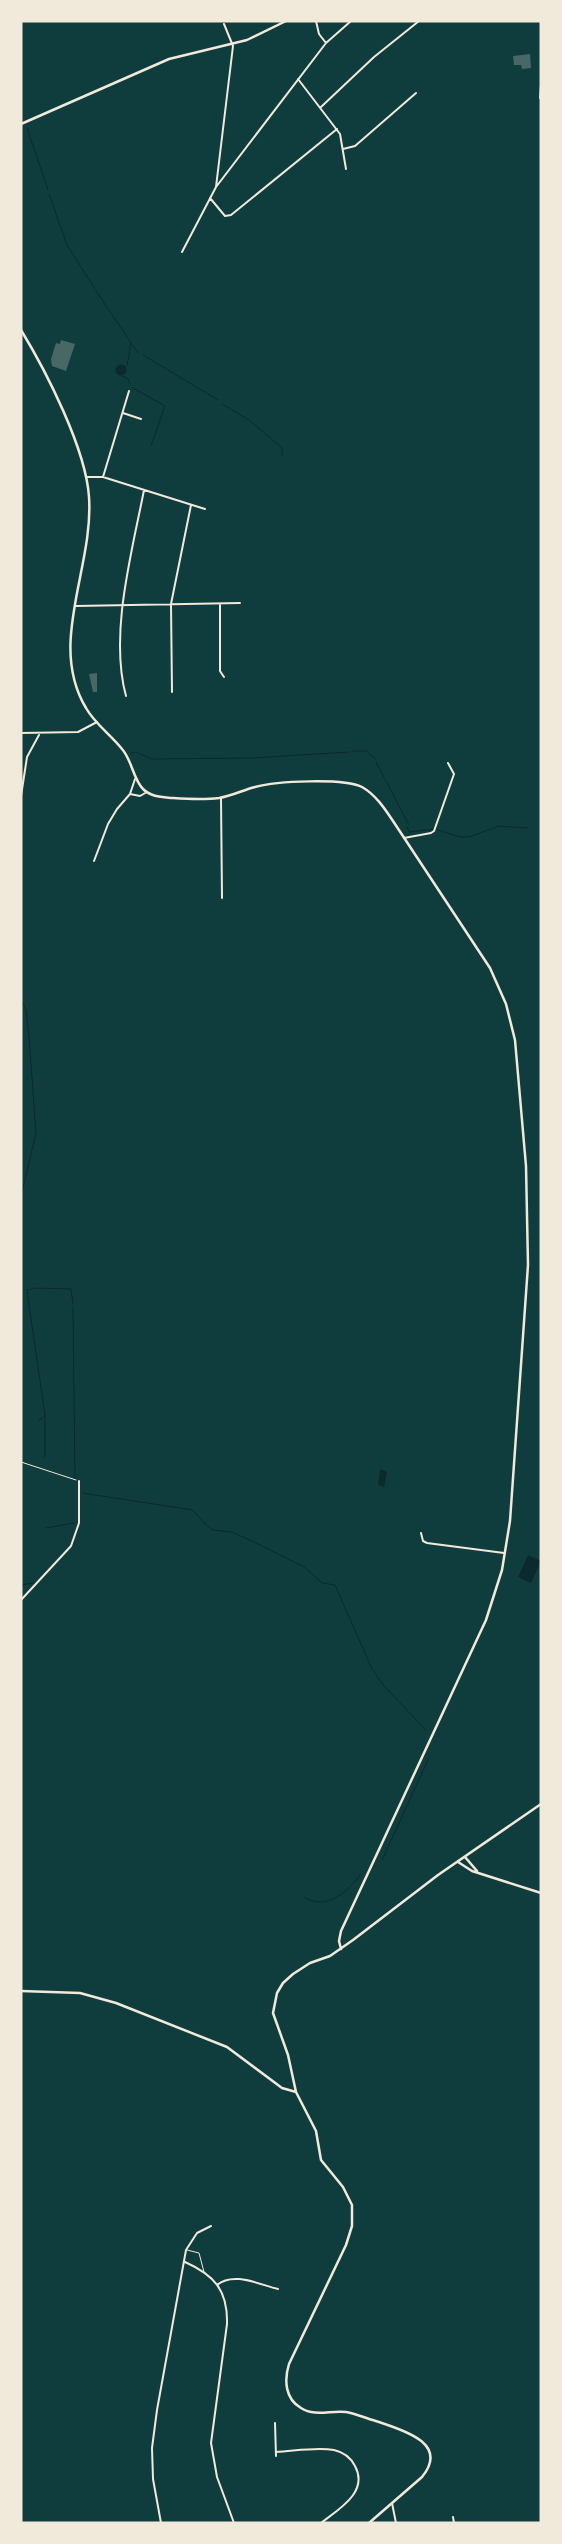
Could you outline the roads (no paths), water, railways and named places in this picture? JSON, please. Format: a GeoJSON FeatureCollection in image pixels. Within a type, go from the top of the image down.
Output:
{"type":"FeatureCollection","features":[{"type":"Feature","properties":{"kind":"street"},"geometry":{"type":"LineString","coordinates":[[21,124],[186,53],[256,37],[286,21]]}},
{"type":"Feature","properties":{"kind":"street"},"geometry":{"type":"LineString","coordinates":[[316,21],[319,34],[326,44]]}},
{"type":"Feature","properties":{"kind":"street"},"geometry":{"type":"LineString","coordinates":[[182,252],[216,186],[326,44],[351,21]]}},
{"type":"Feature","properties":{"kind":"street"},"geometry":{"type":"LineString","coordinates":[[321,107],[374,57],[419,21]]}},
{"type":"Feature","properties":{"kind":"street"},"geometry":{"type":"LineString","coordinates":[[216,186],[232,44],[224,24]]}},
{"type":"Feature","properties":{"kind":"street"},"geometry":{"type":"LineString","coordinates":[[298,79],[337,128],[340,134],[346,169]]}},
{"type":"Feature","properties":{"kind":"street"},"geometry":{"type":"LineString","coordinates":[[540,98],[541,85]]}},
{"type":"Feature","properties":{"kind":"street"},"geometry":{"type":"LineString","coordinates":[[343,149],[355,146],[416,93]]}},
{"type":"Feature","properties":{"kind":"street"},"geometry":{"type":"LineString","coordinates":[[210,198],[225,216],[231,215],[266,189],[337,128]]}},
{"type":"Feature","properties":{"kind":"street"},"geometry":{"type":"LineString","coordinates":[[21,330],[66,420],[86,477],[90,499],[89,530],[69,649],[70,671],[82,702],[97,722],[128,756],[146,792],[163,797],[221,798],[254,787],[277,783],[354,784],[364,788],[378,800],[490,968],[506,1004],[515,1040],[525,1151],[528,1264],[510,1521],[505,1554],[486,1620],[340,1931],[339,1941],[341,1949]]}},
{"type":"Feature","properties":{"kind":"street"},"geometry":{"type":"LineString","coordinates":[[102,477],[129,391]]}},
{"type":"Feature","properties":{"kind":"street"},"geometry":{"type":"LineString","coordinates":[[123,413],[141,419]]}},
{"type":"Feature","properties":{"kind":"street"},"geometry":{"type":"LineString","coordinates":[[86,477],[102,477],[205,509]]}},
{"type":"Feature","properties":{"kind":"street"},"geometry":{"type":"LineString","coordinates":[[126,696],[122,683],[122,606],[144,490]]}},
{"type":"Feature","properties":{"kind":"street"},"geometry":{"type":"LineString","coordinates":[[172,692],[171,604],[191,505]]}},
{"type":"Feature","properties":{"kind":"street"},"geometry":{"type":"LineString","coordinates":[[76,606],[240,603]]}},
{"type":"Feature","properties":{"kind":"street"},"geometry":{"type":"LineString","coordinates":[[220,604],[220,671],[224,677]]}},
{"type":"Feature","properties":{"kind":"street"},"geometry":{"type":"LineString","coordinates":[[21,734],[78,732],[97,722]]}},
{"type":"Feature","properties":{"kind":"street"},"geometry":{"type":"LineString","coordinates":[[21,796],[27,757],[39,734]]}},
{"type":"Feature","properties":{"kind":"street"},"geometry":{"type":"LineString","coordinates":[[404,838],[431,834],[434,831],[454,774],[448,763]]}},
{"type":"Feature","properties":{"kind":"street"},"geometry":{"type":"LineString","coordinates":[[94,861],[108,824],[117,809],[130,794],[137,777]]}},
{"type":"Feature","properties":{"kind":"street"},"geometry":{"type":"LineString","coordinates":[[130,794],[140,796],[146,792]]}},
{"type":"Feature","properties":{"kind":"street"},"geometry":{"type":"LineString","coordinates":[[221,798],[222,898]]}},
{"type":"Feature","properties":{"kind":"street"},"geometry":{"type":"LineString","coordinates":[[21,1600],[71,1546],[79,1523],[79,1481]]}},
{"type":"Feature","properties":{"kind":"street"},"geometry":{"type":"LineString","coordinates":[[422,1533],[423,1541],[505,1554]]}},
{"type":"Feature","properties":{"kind":"street"},"geometry":{"type":"LineString","coordinates":[[369,2523],[426,2473],[429,2455],[422,2441],[408,2431],[347,2412],[305,2410],[294,2403],[286,2385],[289,2364],[325,2293],[346,2246],[353,2220],[350,2199],[343,2187],[321,2160],[316,2131],[296,2092],[288,2054],[274,2020],[273,2006],[283,1983],[293,1974],[341,1949],[458,1862],[541,1804]]}},
{"type":"Feature","properties":{"kind":"street"},"geometry":{"type":"LineString","coordinates":[[465,1857],[478,1872]]}},
{"type":"Feature","properties":{"kind":"street"},"geometry":{"type":"LineString","coordinates":[[458,1862],[469,1870],[541,1893]]}},
{"type":"Feature","properties":{"kind":"street"},"geometry":{"type":"LineString","coordinates":[[21,1991],[80,1993],[116,2003],[227,2047],[282,2088],[296,2092]]}},
{"type":"Feature","properties":{"kind":"street"},"geometry":{"type":"LineString","coordinates":[[162,2523],[153,2479],[152,2448],[156,2410],[186,2250],[197,2233],[211,2226]]}},
{"type":"Feature","properties":{"kind":"street"},"geometry":{"type":"LineString","coordinates":[[184,2262],[204,2272],[217,2285],[226,2306],[227,2324],[212,2433],[212,2454],[217,2477],[234,2523]]}},
{"type":"Feature","properties":{"kind":"street"},"geometry":{"type":"LineString","coordinates":[[217,2285],[224,2280],[234,2278],[278,2290]]}},
{"type":"Feature","properties":{"kind":"street"},"geometry":{"type":"LineString","coordinates":[[275,2424],[276,2456]]}},
{"type":"Feature","properties":{"kind":"street"},"geometry":{"type":"LineString","coordinates":[[276,2452],[333,2450],[344,2454],[353,2462],[359,2478],[355,2493],[347,2503],[321,2523]]}},
{"type":"Feature","properties":{"kind":"street"},"geometry":{"type":"LineString","coordinates":[[392,2502],[396,2523]]}},
{"type":"Feature","properties":{"kind":"street"},"geometry":{"type":"LineString","coordinates":[[454,2517],[454,2523]]}},
{"type":"Feature","properties":{"kind":"lane"},"geometry":{"type":"LineString","coordinates":[[186,2250],[199,2253],[204,2263],[204,2272]]}},
{"type":"Feature","properties":{"kind":"water"},"geometry":{"type":"Polygon","coordinates":[[[121,364],[127,370],[121,376],[115,370],[121,364]]]}},
{"type":"Feature","properties":{"kind":"water"},"geometry":{"type":"Polygon","coordinates":[[[380,1469],[387,1472],[384,1487],[378,1485],[380,1469]]]}},
{"type":"Feature","properties":{"kind":"water"},"geometry":{"type":"Polygon","coordinates":[[[528,1555],[541,1561],[531,1583],[518,1577],[528,1555]]]}},
{"type":"Feature","properties":{"kind":"waterway"},"geometry":{"type":"LineString","coordinates":[[27,128],[48,190]]}},
{"type":"Feature","properties":{"kind":"waterway"},"geometry":{"type":"LineString","coordinates":[[49,194],[67,245],[95,289]]}},
{"type":"Feature","properties":{"kind":"waterway"},"geometry":{"type":"LineString","coordinates":[[96,291],[138,353]]}},
{"type":"Feature","properties":{"kind":"waterway"},"geometry":{"type":"LineString","coordinates":[[127,366],[131,343]]}},
{"type":"Feature","properties":{"kind":"waterway"},"geometry":{"type":"LineString","coordinates":[[143,355],[218,400]]}},
{"type":"Feature","properties":{"kind":"waterway"},"geometry":{"type":"LineString","coordinates":[[122,376],[128,379],[130,384]]}},
{"type":"Feature","properties":{"kind":"waterway"},"geometry":{"type":"LineString","coordinates":[[133,388],[165,406],[151,446]]}},
{"type":"Feature","properties":{"kind":"waterway"},"geometry":{"type":"LineString","coordinates":[[222,404],[249,420],[282,448],[282,455]]}},
{"type":"Feature","properties":{"kind":"waterway"},"geometry":{"type":"LineString","coordinates":[[353,751],[366,751],[375,759]]}},
{"type":"Feature","properties":{"kind":"waterway"},"geometry":{"type":"LineString","coordinates":[[131,753],[136,752],[152,759],[253,758],[349,752]]}},
{"type":"Feature","properties":{"kind":"waterway"},"geometry":{"type":"LineString","coordinates":[[376,762],[409,825]]}},
{"type":"Feature","properties":{"kind":"waterway"},"geometry":{"type":"LineString","coordinates":[[438,830],[460,837],[469,837],[499,826],[527,828]]}},
{"type":"Feature","properties":{"kind":"waterway"},"geometry":{"type":"LineString","coordinates":[[407,827],[409,832],[434,829]]}},
{"type":"Feature","properties":{"kind":"waterway"},"geometry":{"type":"LineString","coordinates":[[21,999],[26,1010],[29,1036],[36,1133],[22,1192]]}},
{"type":"Feature","properties":{"kind":"waterway"},"geometry":{"type":"LineString","coordinates":[[27,1290],[35,1288],[71,1289],[73,1304]]}},
{"type":"Feature","properties":{"kind":"waterway"},"geometry":{"type":"LineString","coordinates":[[27,1291],[45,1415],[45,1457]]}},
{"type":"Feature","properties":{"kind":"waterway"},"geometry":{"type":"LineString","coordinates":[[73,1307],[75,1478]]}},
{"type":"Feature","properties":{"kind":"waterway"},"geometry":{"type":"LineString","coordinates":[[38,1421],[45,1416]]}},
{"type":"Feature","properties":{"kind":"waterway"},"geometry":{"type":"LineString","coordinates":[[82,1493],[193,1510],[213,1530],[232,1532],[304,1567],[322,1583],[335,1585],[372,1669],[384,1686],[426,1730]]}},
{"type":"Feature","properties":{"kind":"waterway"},"geometry":{"type":"LineString","coordinates":[[46,1528],[74,1523]]}},
{"type":"Feature","properties":{"kind":"waterway"},"geometry":{"type":"LineString","coordinates":[[21,1585],[34,1583]]}},
{"type":"Feature","properties":{"kind":"waterway"},"geometry":{"type":"LineString","coordinates":[[382,1860],[429,1758]]}},
{"type":"Feature","properties":{"kind":"waterway"},"geometry":{"type":"LineString","coordinates":[[304,1897],[312,1901],[328,1901],[342,1894],[360,1875]]}}]}
